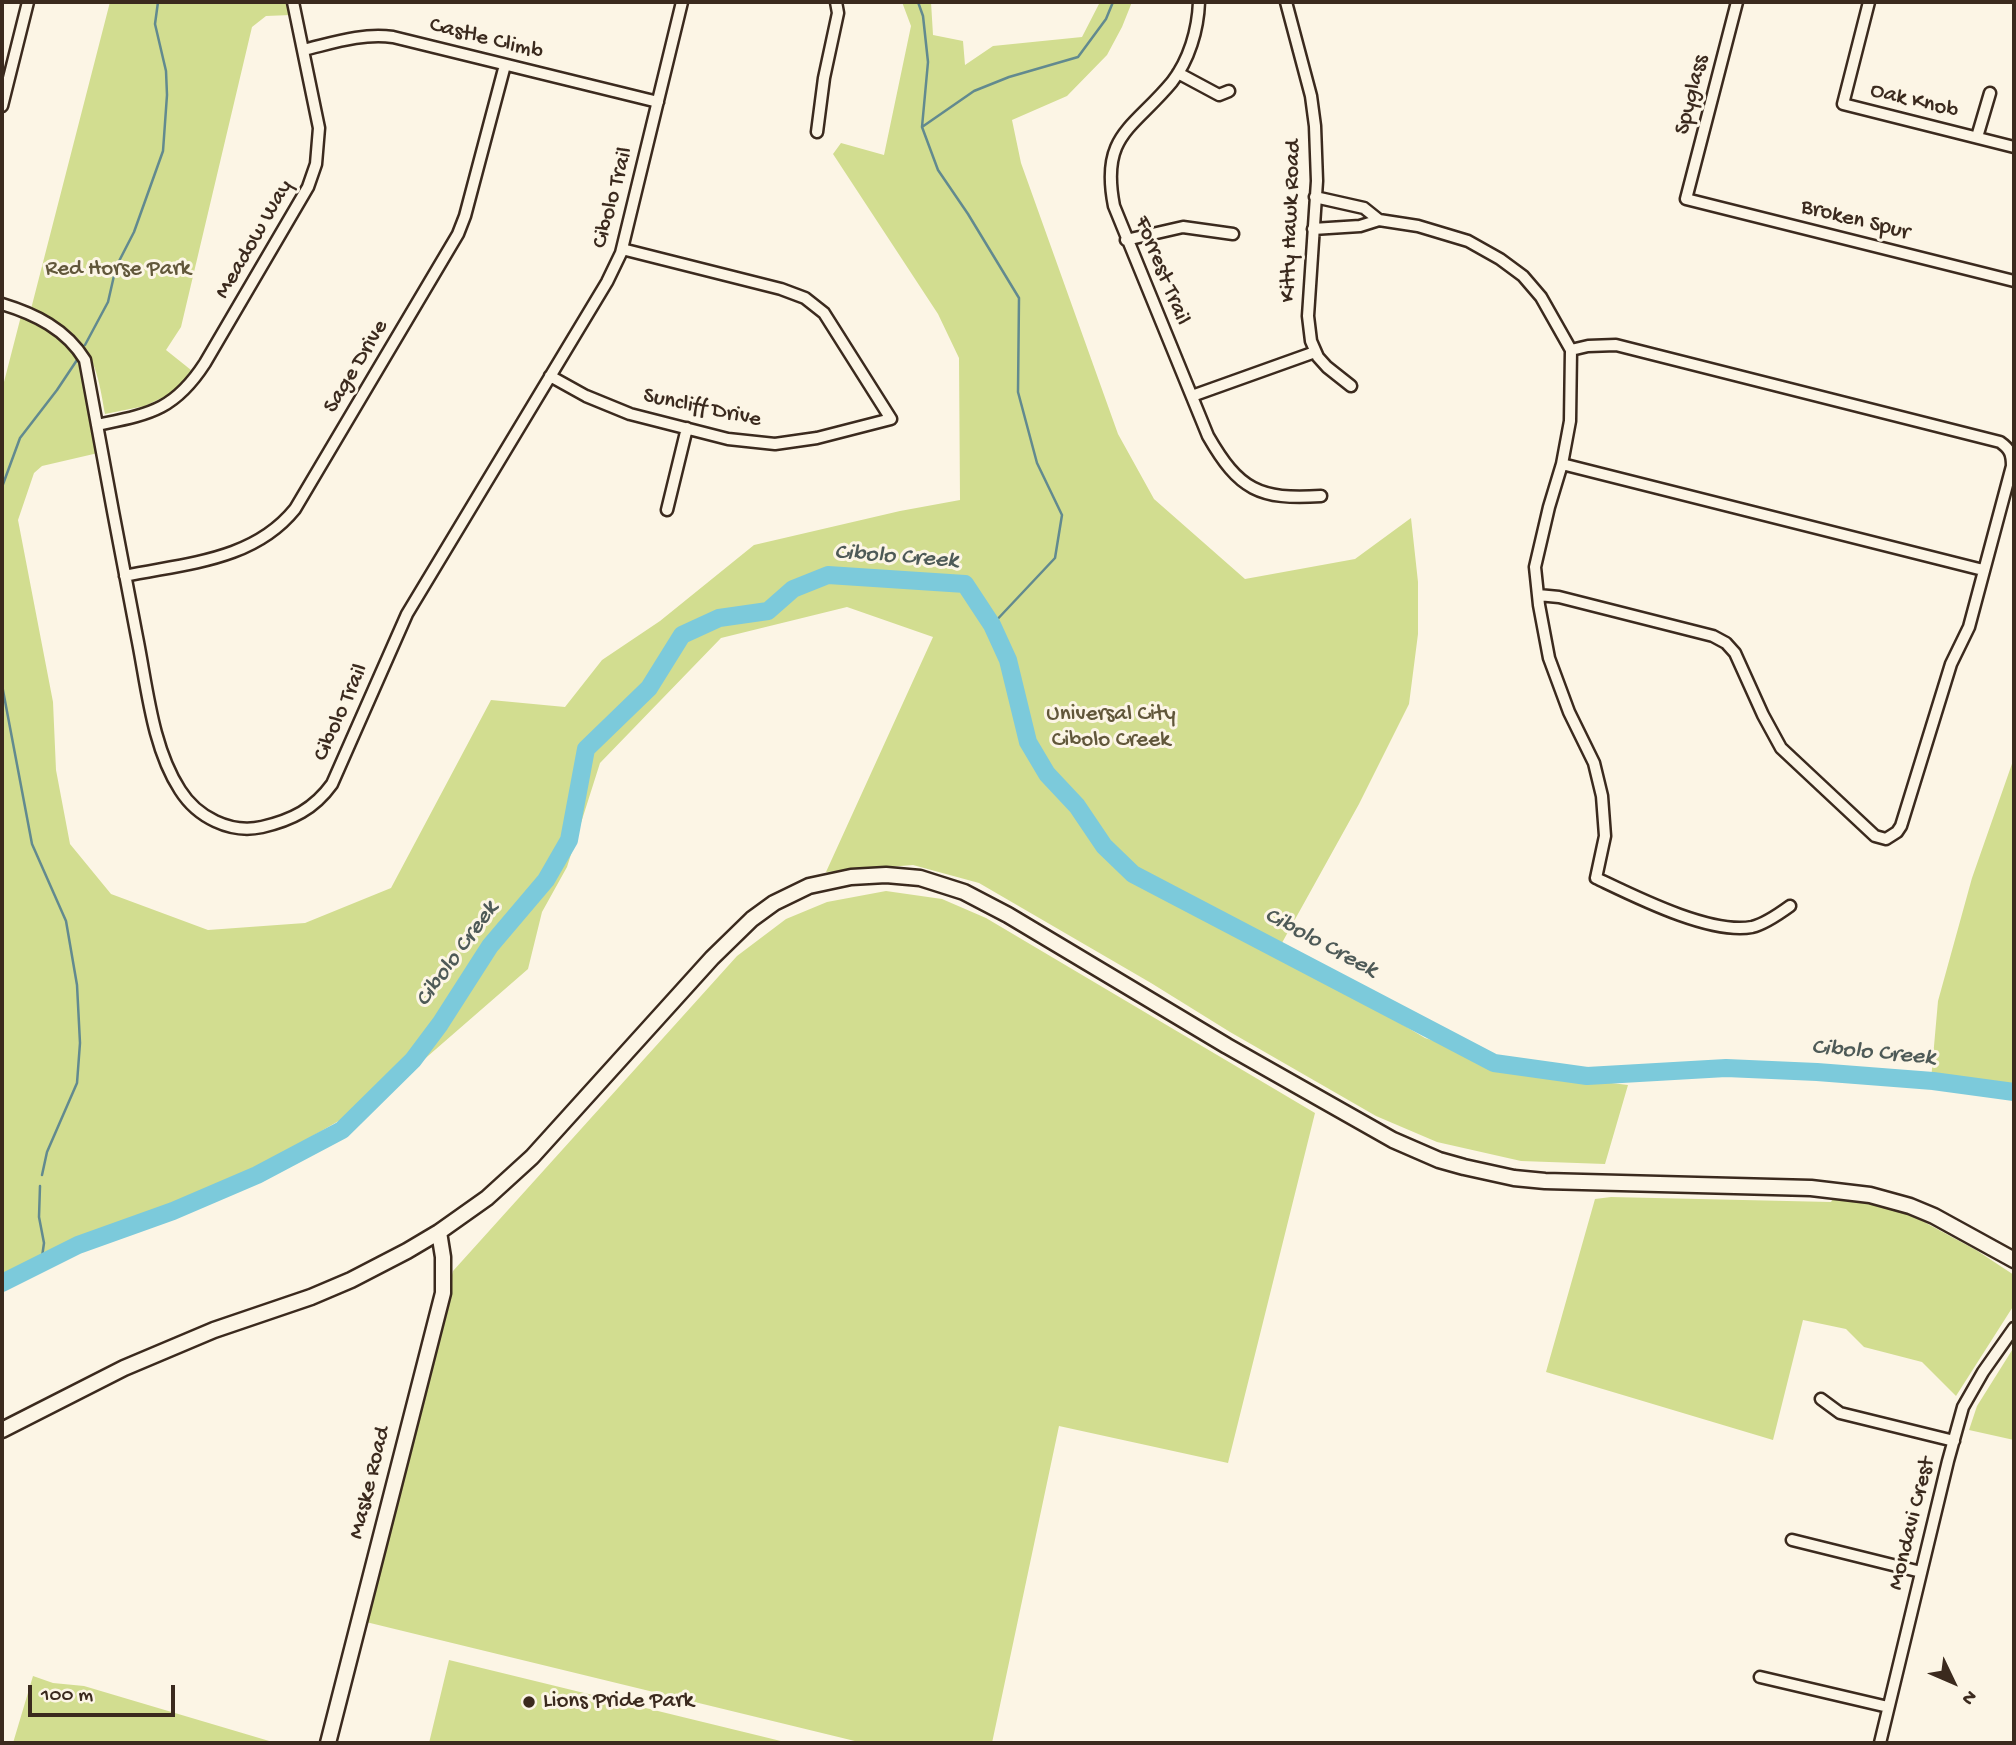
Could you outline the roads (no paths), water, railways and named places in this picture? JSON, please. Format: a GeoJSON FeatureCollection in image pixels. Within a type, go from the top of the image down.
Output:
{"type":"FeatureCollection","features":[{"type":"Feature","properties":{"kind":"main road"},"geometry":{"type":"LineString","coordinates":[[2,1430],[124,1368],[214,1330],[311,1297],[351,1280],[439,1232],[487,1198],[532,1157],[712,958],[752,919],[774,903],[809,887],[851,877],[920,878],[964,892],[1251,1060],[1384,1135],[1439,1160],[1514,1178],[1545,1181],[1811,1188],[1870,1195],[1934,1216],[2014,1260]]}},
{"type":"Feature","properties":{"kind":"main road","name":"Maske Road"},"geometry":{"type":"LineString","coordinates":[[328,1743],[443,1293],[443,1256],[439,1232]]}},
{"type":"Feature","properties":{"kind":"street"},"geometry":{"type":"LineString","coordinates":[[2,106],[28,2]]}},
{"type":"Feature","properties":{"kind":"street","name":"Meadow Way"},"geometry":{"type":"LineString","coordinates":[[97,425],[145,415],[174,400],[188,387],[303,198],[313,176],[319,140],[317,116],[293,2]]}},
{"type":"Feature","properties":{"kind":"street","name":"Cibolo Trail"},"geometry":{"type":"LineString","coordinates":[[2,304],[27,312],[54,327],[75,345],[85,360],[125,576],[161,750],[169,771],[191,804],[228,826],[257,828],[300,815],[317,802],[332,784],[407,614],[607,282],[622,249],[682,2]]}},
{"type":"Feature","properties":{"kind":"street"},"geometry":{"type":"LineString","coordinates":[[817,132],[838,13],[836,2]]}},
{"type":"Feature","properties":{"kind":"street","name":"Forrest Trail"},"geometry":{"type":"LineString","coordinates":[[1199,2],[1199,20],[1191,46],[1178,73],[1152,104],[1128,126],[1115,151],[1110,188],[1114,206],[1208,436],[1221,458],[1249,487],[1269,494],[1300,498],[1321,496]]}},
{"type":"Feature","properties":{"kind":"street","name":"Kitty Hawk Road"},"geometry":{"type":"LineString","coordinates":[[1286,2],[1311,96],[1315,126],[1315,197],[1308,316],[1315,352]]}},
{"type":"Feature","properties":{"kind":"street","name":"Spyglass"},"geometry":{"type":"LineString","coordinates":[[1686,199],[1737,2]]}},
{"type":"Feature","properties":{"kind":"street","name":"Oak Knob"},"geometry":{"type":"LineString","coordinates":[[1869,2],[1843,104],[2014,147]]}},
{"type":"Feature","properties":{"kind":"street","name":"Castle Climb"},"geometry":{"type":"LineString","coordinates":[[303,50],[358,37],[393,37],[658,102]]}},
{"type":"Feature","properties":{"kind":"street","name":"Sage Drive"},"geometry":{"type":"LineString","coordinates":[[125,576],[237,552],[269,535],[295,509],[458,234],[505,65]]}},
{"type":"Feature","properties":{"kind":"street"},"geometry":{"type":"LineString","coordinates":[[1178,73],[1219,95],[1229,92]]}},
{"type":"Feature","properties":{"kind":"street","name":"Oak Knob"},"geometry":{"type":"LineString","coordinates":[[1977,137],[1990,93]]}},
{"type":"Feature","properties":{"kind":"street"},"geometry":{"type":"LineString","coordinates":[[1315,197],[1364,208],[1379,220]]}},
{"type":"Feature","properties":{"kind":"street","name":"Broken Spur"},"geometry":{"type":"LineString","coordinates":[[1686,199],[2014,281]]}},
{"type":"Feature","properties":{"kind":"street"},"geometry":{"type":"LineString","coordinates":[[1313,229],[1360,226],[1379,220],[1418,226],[1468,241],[1500,259],[1523,276],[1541,297],[1571,350],[1570,421],[1562,464],[1535,567],[1549,658],[1569,712],[1594,763],[1602,796],[1605,836],[1595,878],[1682,915],[1722,928],[1752,927],[1790,906]]}},
{"type":"Feature","properties":{"kind":"street"},"geometry":{"type":"LineString","coordinates":[[1126,240],[1183,227],[1233,234]]}},
{"type":"Feature","properties":{"kind":"street","name":"Suncliff Drive"},"geometry":{"type":"LineString","coordinates":[[550,376],[630,414],[727,439],[775,444],[817,438],[891,419],[824,313],[805,298],[781,289],[622,249]]}},
{"type":"Feature","properties":{"kind":"street"},"geometry":{"type":"LineString","coordinates":[[1538,595],[1572,600],[1713,636],[1726,643],[1735,653],[1763,715],[1782,748],[1886,844],[1901,826],[1951,664],[1969,627],[2012,466],[2008,447],[2000,442],[1616,345],[1571,350]]}},
{"type":"Feature","properties":{"kind":"street"},"geometry":{"type":"LineString","coordinates":[[1192,396],[1315,352],[1327,367],[1351,386]]}},
{"type":"Feature","properties":{"kind":"street"},"geometry":{"type":"LineString","coordinates":[[667,510],[687,428]]}},
{"type":"Feature","properties":{"kind":"street"},"geometry":{"type":"LineString","coordinates":[[1562,464],[1983,570]]}},
{"type":"Feature","properties":{"kind":"street","name":"Mondavi Crest"},"geometry":{"type":"LineString","coordinates":[[1880,1743],[1963,1407],[1983,1372],[2014,1328]]}},
{"type":"Feature","properties":{"kind":"street"},"geometry":{"type":"LineString","coordinates":[[1821,1399],[1840,1413],[1954,1441]]}},
{"type":"Feature","properties":{"kind":"street"},"geometry":{"type":"LineString","coordinates":[[1792,1540],[1921,1572]]}},
{"type":"Feature","properties":{"kind":"street"},"geometry":{"type":"LineString","coordinates":[[1760,1677],[1888,1707]]}},
{"type":"Feature","properties":{"kind":"waterway"},"geometry":{"type":"LineString","coordinates":[[85,345],[108,302],[116,267],[134,232],[163,151],[167,95],[166,71],[155,24],[158,2]]}},
{"type":"Feature","properties":{"kind":"waterway"},"geometry":{"type":"LineString","coordinates":[[918,2],[923,16],[928,62],[922,127],[938,170],[1019,298],[1018,392],[1037,463],[1062,515],[1055,558],[992,625]]}},
{"type":"Feature","properties":{"kind":"waterway"},"geometry":{"type":"LineString","coordinates":[[922,127],[974,91],[1009,77],[1078,57],[1106,19],[1113,2]]}},
{"type":"Feature","properties":{"kind":"waterway"},"geometry":{"type":"LineString","coordinates":[[2,487],[20,438],[77,360]]}},
{"type":"Feature","properties":{"kind":"waterway","name":"Cibolo Creek"},"geometry":{"type":"LineString","coordinates":[[2,1283],[78,1245],[173,1211],[257,1175],[342,1130],[413,1060],[440,1024],[490,946],[546,880],[569,840],[586,749],[649,688],[682,635],[719,618],[768,611],[793,589],[828,575],[965,584],[992,625],[1008,660],[1028,742],[1047,774],[1077,806],[1104,846],[1133,874],[1494,1063],[1587,1076],[1726,1068],[1817,1072],[1933,1081],[2014,1092]]}},
{"type":"Feature","properties":{"kind":"waterway"},"geometry":{"type":"LineString","coordinates":[[2,685],[32,844],[66,921],[77,985],[80,1043],[77,1083],[47,1152],[42,1175]]}},
{"type":"Feature","properties":{"kind":"waterway"},"geometry":{"type":"LineString","coordinates":[[40,1186],[39,1217],[44,1243],[41,1264]]}},
{"type":"Feature","properties":{"kind":"place","name":"Lions Pride Park"},"geometry":{"type":"Point","coordinates":[529,1702]}},
{"type":"Feature","properties":{"kind":"park label","name":"Red Horse Park"},"geometry":{"type":"Point","coordinates":[118,270]}},
{"type":"Feature","properties":{"kind":"park label","name":"Universal City Cibolo Creek"},"geometry":{"type":"Point","coordinates":[1111,728]}}]}
